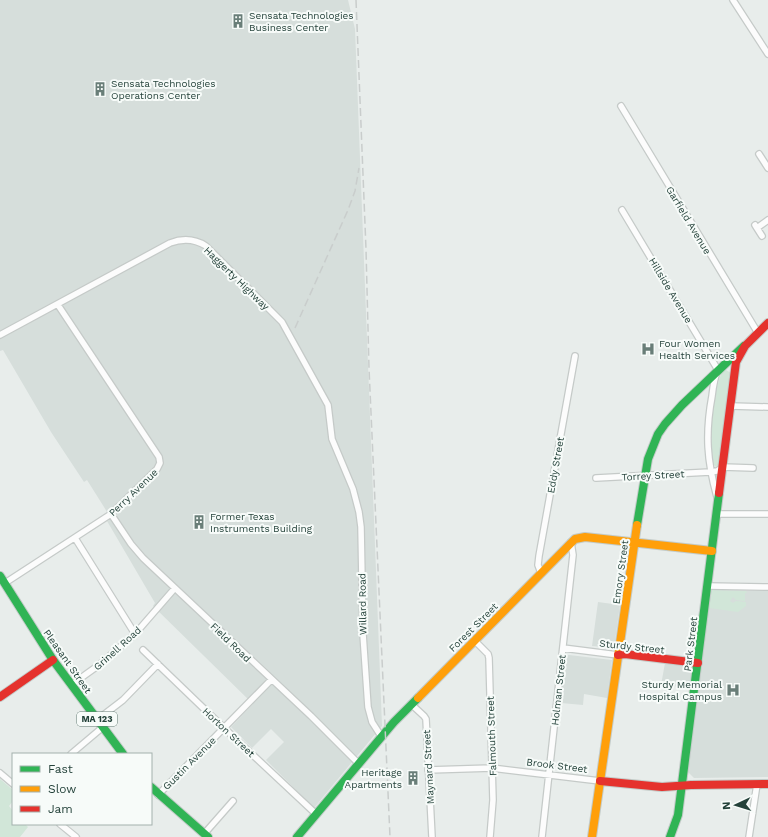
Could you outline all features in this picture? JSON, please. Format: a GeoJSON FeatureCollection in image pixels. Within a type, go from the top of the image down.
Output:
{"type":"FeatureCollection","features":[{"type":"Feature","properties":{"kind":"main road","name":"Park Street"},"geometry":{"type":"LineString","coordinates":[[670,837],[678,815],[682,786],[731,406],[734,371],[737,358],[744,346],[768,323]]}},
{"type":"Feature","properties":{"kind":"main road","name":"Emory Street"},"geometry":{"type":"LineString","coordinates":[[592,837],[634,542],[644,475],[650,448],[672,414],[744,346]]}},
{"type":"Feature","properties":{"kind":"main road"},"geometry":{"type":"LineString","coordinates":[[720,368],[729,366],[734,371]]}},
{"type":"Feature","properties":{"kind":"main road","name":"Forest Street"},"geometry":{"type":"LineString","coordinates":[[297,837],[381,736],[576,538],[583,536],[712,551]]}},
{"type":"Feature","properties":{"kind":"main road","name":"Pleasant Street"},"geometry":{"type":"LineString","coordinates":[[2,579],[53,660],[122,753]]}},
{"type":"Feature","properties":{"kind":"main road","name":"Sturdy Street"},"geometry":{"type":"LineString","coordinates":[[618,655],[625,654],[698,663]]}},
{"type":"Feature","properties":{"kind":"main road"},"geometry":{"type":"LineString","coordinates":[[0,697],[53,660]]}},
{"type":"Feature","properties":{"kind":"main road","name":"Brook Street"},"geometry":{"type":"LineString","coordinates":[[600,781],[654,786],[768,784]]}},
{"type":"Feature","properties":{"kind":"main road"},"geometry":{"type":"LineString","coordinates":[[152,788],[158,795],[206,835]]}},
{"type":"Feature","properties":{"kind":"street"},"geometry":{"type":"LineString","coordinates":[[733,0],[768,54]]}},
{"type":"Feature","properties":{"kind":"street","name":"Garfield Avenue"},"geometry":{"type":"LineString","coordinates":[[621,106],[758,333]]}},
{"type":"Feature","properties":{"kind":"street"},"geometry":{"type":"LineString","coordinates":[[759,154],[768,168]]}},
{"type":"Feature","properties":{"kind":"street","name":"Hillside Avenue"},"geometry":{"type":"LineString","coordinates":[[622,210],[720,368]]}},
{"type":"Feature","properties":{"kind":"street"},"geometry":{"type":"LineString","coordinates":[[762,236],[756,226],[768,220]]}},
{"type":"Feature","properties":{"kind":"street","name":"Haggerty Highway"},"geometry":{"type":"LineString","coordinates":[[0,335],[174,242],[187,240],[203,244],[284,323],[328,405],[332,439],[345,472]]}},
{"type":"Feature","properties":{"kind":"street","name":"Perry Avenue"},"geometry":{"type":"LineString","coordinates":[[2,579],[75,538],[111,514],[158,469],[160,461],[58,305]]}},
{"type":"Feature","properties":{"kind":"street","name":"Eddy Street"},"geometry":{"type":"LineString","coordinates":[[541,573],[538,565],[539,556],[575,356]]}},
{"type":"Feature","properties":{"kind":"street","name":"Park Street"},"geometry":{"type":"LineString","coordinates":[[718,500],[710,472],[708,418],[714,381],[720,368]]}},
{"type":"Feature","properties":{"kind":"street"},"geometry":{"type":"LineString","coordinates":[[731,406],[768,407]]}},
{"type":"Feature","properties":{"kind":"street"},"geometry":{"type":"LineString","coordinates":[[723,467],[753,468]]}},
{"type":"Feature","properties":{"kind":"street","name":"Torrey Street"},"geometry":{"type":"LineString","coordinates":[[596,478],[710,472],[717,471],[723,467]]}},
{"type":"Feature","properties":{"kind":"street","name":"Willard Road"},"geometry":{"type":"LineString","coordinates":[[345,472],[356,497],[361,527],[363,641],[368,707],[372,722],[381,736]]}},
{"type":"Feature","properties":{"kind":"street","name":"Field Road"},"geometry":{"type":"LineString","coordinates":[[111,514],[137,551],[271,680],[311,716],[358,763]]}},
{"type":"Feature","properties":{"kind":"street"},"geometry":{"type":"LineString","coordinates":[[717,514],[768,514]]}},
{"type":"Feature","properties":{"kind":"street"},"geometry":{"type":"LineString","coordinates":[[75,538],[135,634]]}},
{"type":"Feature","properties":{"kind":"street","name":"Holman Street"},"geometry":{"type":"LineString","coordinates":[[542,837],[573,555],[571,542]]}},
{"type":"Feature","properties":{"kind":"street"},"geometry":{"type":"LineString","coordinates":[[708,586],[768,587]]}},
{"type":"Feature","properties":{"kind":"street","name":"Grinell Road"},"geometry":{"type":"LineString","coordinates":[[71,685],[99,665],[135,634],[175,588]]}},
{"type":"Feature","properties":{"kind":"street","name":"Falmouth Street"},"geometry":{"type":"LineString","coordinates":[[474,640],[488,654],[489,658],[493,806],[490,837]]}},
{"type":"Feature","properties":{"kind":"street","name":"Sturdy Street"},"geometry":{"type":"LineString","coordinates":[[563,648],[618,655]]}},
{"type":"Feature","properties":{"kind":"street","name":"Horton Street"},"geometry":{"type":"LineString","coordinates":[[143,650],[316,814]]}},
{"type":"Feature","properties":{"kind":"street"},"geometry":{"type":"LineString","coordinates":[[97,720],[123,700],[158,664]]}},
{"type":"Feature","properties":{"kind":"street","name":"Gustin Avenue"},"geometry":{"type":"LineString","coordinates":[[158,795],[271,680]]}},
{"type":"Feature","properties":{"kind":"street","name":"Maynard Street"},"geometry":{"type":"LineString","coordinates":[[411,704],[426,718],[432,837]]}},
{"type":"Feature","properties":{"kind":"street"},"geometry":{"type":"LineString","coordinates":[[72,753],[103,727]]}},
{"type":"Feature","properties":{"kind":"street","name":"Brook Street"},"geometry":{"type":"LineString","coordinates":[[428,770],[492,768],[600,781]]}},
{"type":"Feature","properties":{"kind":"street"},"geometry":{"type":"LineString","coordinates":[[0,773],[12,783]]}},
{"type":"Feature","properties":{"kind":"street"},"geometry":{"type":"LineString","coordinates":[[749,837],[757,784]]}},
{"type":"Feature","properties":{"kind":"street"},"geometry":{"type":"LineString","coordinates":[[206,835],[233,801]]}},
{"type":"Feature","properties":{"kind":"street"},"geometry":{"type":"LineString","coordinates":[[61,825],[76,837]]}},
{"type":"Feature","properties":{"kind":"shaded area"},"geometry":{"type":"Polygon","coordinates":[[[0,0],[348,0],[355,29],[382,726],[314,808],[266,760],[284,742],[271,729],[252,748],[231,727],[253,704],[153,606],[155,603],[107,521],[111,519],[104,507],[87,480],[84,482],[51,432],[3,350],[0,351],[0,0]]]}},
{"type":"Feature","properties":{"kind":"shaded area","name":"Sturdy Memorial Hospital Campus"},"geometry":{"type":"Polygon","coordinates":[[[711,591],[768,591],[768,777],[694,778],[688,772],[711,591]]]}},
{"type":"Feature","properties":{"kind":"shaded area"},"geometry":{"type":"Polygon","coordinates":[[[598,602],[620,605],[614,648],[592,646],[598,602]]]}},
{"type":"Feature","properties":{"kind":"shaded area"},"geometry":{"type":"Polygon","coordinates":[[[569,655],[612,660],[607,698],[584,694],[583,705],[561,703],[566,656],[569,655]]]}},
{"type":"Feature","properties":{"kind":"shaded area","name":"Sturdy Memorial Hospital Campus"},"geometry":{"type":"Polygon","coordinates":[[[665,663],[691,668],[690,688],[661,685],[665,663]]]}},
{"type":"Feature","properties":{"kind":"green space"},"geometry":{"type":"Polygon","coordinates":[[[726,370],[731,373],[719,464],[716,467],[713,464],[712,452],[711,429],[713,405],[722,372],[726,370]]]}},
{"type":"Feature","properties":{"kind":"green space"},"geometry":{"type":"Polygon","coordinates":[[[712,590],[746,591],[745,601],[736,600],[733,597],[730,601],[733,603],[736,601],[746,602],[746,606],[738,612],[709,608],[712,590]]]}},
{"type":"Feature","properties":{"kind":"green space"},"geometry":{"type":"Polygon","coordinates":[[[0,779],[12,789],[12,802],[9,806],[12,810],[12,825],[26,825],[28,827],[20,837],[0,837],[0,779]]]}},
{"type":"Feature","properties":{"kind":"railway"},"geometry":{"type":"LineString","coordinates":[[356,0],[366,249],[369,368],[390,837]]}},
{"type":"Feature","properties":{"kind":"railway"},"geometry":{"type":"LineString","coordinates":[[295,328],[348,210],[355,191],[359,168]]}},
{"type":"Feature","properties":{"kind":"traffic: fast"},"geometry":{"type":"LineString","coordinates":[[637,525],[648,459],[658,434],[682,405],[744,346]]}},
{"type":"Feature","properties":{"kind":"traffic: fast"},"geometry":{"type":"LineString","coordinates":[[670,837],[678,815],[719,493]]}},
{"type":"Feature","properties":{"kind":"traffic: fast"},"geometry":{"type":"LineString","coordinates":[[0,576],[53,660],[122,753]]}},
{"type":"Feature","properties":{"kind":"traffic: fast"},"geometry":{"type":"LineString","coordinates":[[297,837],[394,722],[418,698]]}},
{"type":"Feature","properties":{"kind":"traffic: fast"},"geometry":{"type":"LineString","coordinates":[[152,788],[208,837]]}},
{"type":"Feature","properties":{"kind":"traffic: slow"},"geometry":{"type":"LineString","coordinates":[[592,837],[637,525]]}},
{"type":"Feature","properties":{"kind":"traffic: slow"},"geometry":{"type":"LineString","coordinates":[[418,698],[575,539],[585,537],[712,551]]}},
{"type":"Feature","properties":{"kind":"traffic: jam"},"geometry":{"type":"LineString","coordinates":[[719,493],[736,362],[745,346],[768,323]]}},
{"type":"Feature","properties":{"kind":"traffic: jam"},"geometry":{"type":"LineString","coordinates":[[618,655],[625,654],[698,663]]}},
{"type":"Feature","properties":{"kind":"traffic: jam"},"geometry":{"type":"LineString","coordinates":[[0,697],[53,660]]}},
{"type":"Feature","properties":{"kind":"traffic: jam"},"geometry":{"type":"LineString","coordinates":[[600,781],[662,787],[768,784]]}},
{"type":"Feature","properties":{"kind":"place","name":"Sensata Technologies Business Center"},"geometry":{"type":"Point","coordinates":[238,21]}},
{"type":"Feature","properties":{"kind":"place","name":"Sensata Technologies Operations Center"},"geometry":{"type":"Point","coordinates":[100,89]}},
{"type":"Feature","properties":{"kind":"place","name":"Four Women Health Services"},"geometry":{"type":"Point","coordinates":[648,349]}},
{"type":"Feature","properties":{"kind":"place","name":"Former Texas Instruments Building"},"geometry":{"type":"Point","coordinates":[199,522]}},
{"type":"Feature","properties":{"kind":"place","name":"Sturdy Memorial Hospital Campus"},"geometry":{"type":"Point","coordinates":[733,690]}},
{"type":"Feature","properties":{"kind":"place","name":"Heritage Apartments"},"geometry":{"type":"Point","coordinates":[413,778]}}]}
